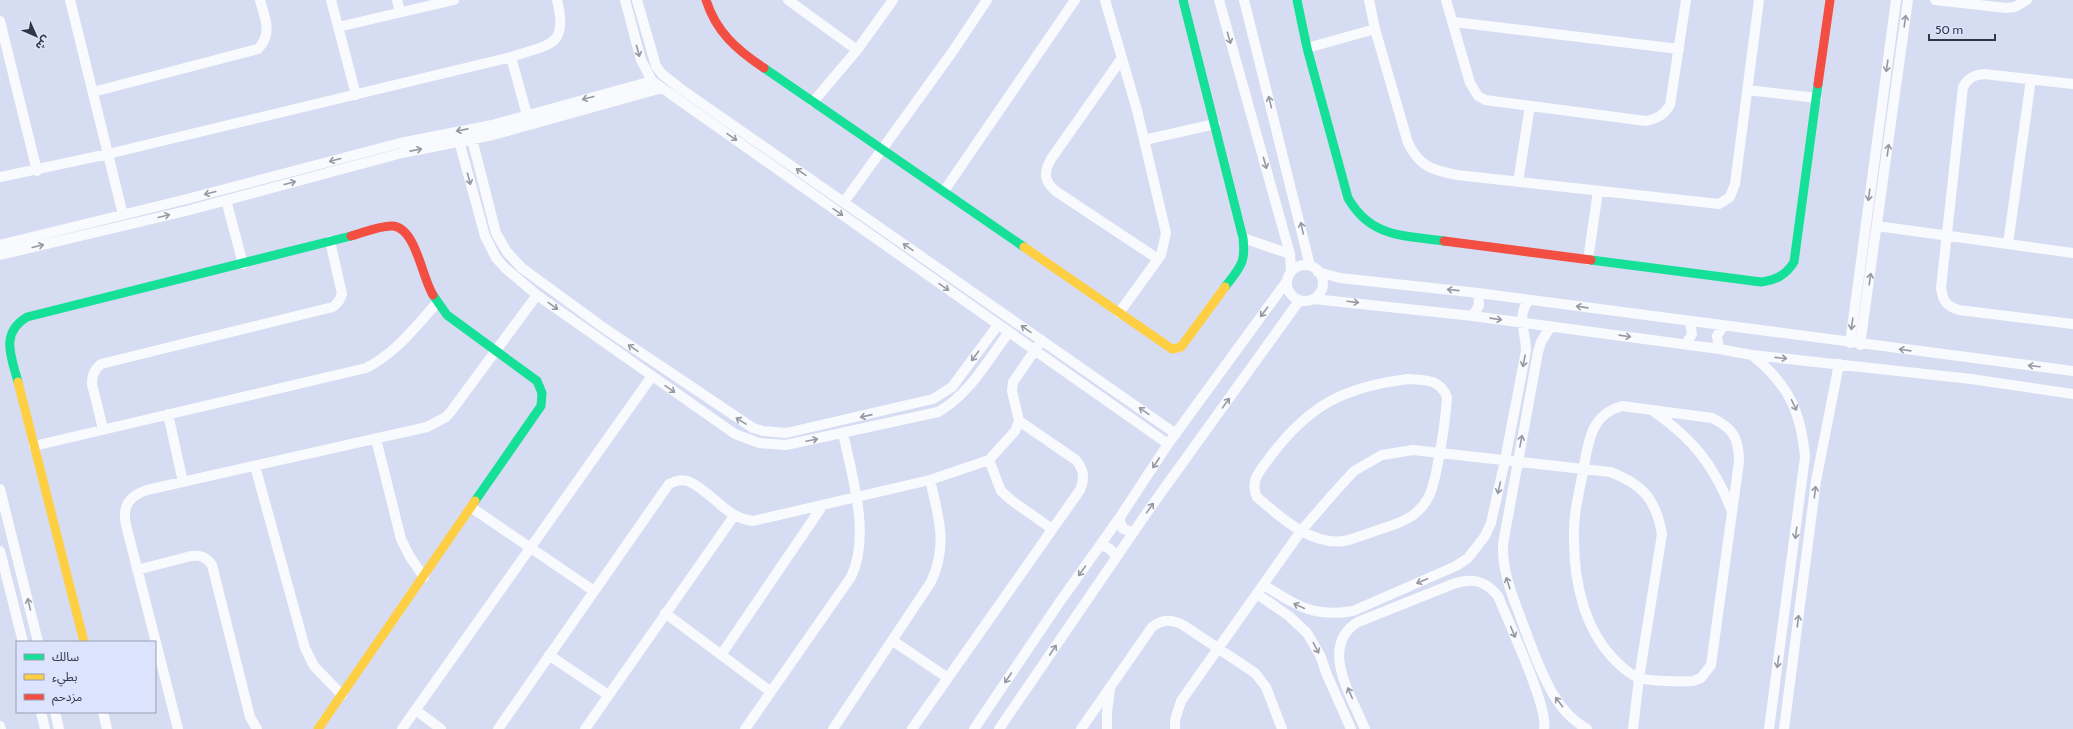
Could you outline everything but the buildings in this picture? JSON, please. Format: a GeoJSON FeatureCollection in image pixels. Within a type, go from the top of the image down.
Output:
{"type":"FeatureCollection","features":[{"type":"Feature","properties":{"kind":"street"},"geometry":{"type":"LineString","coordinates":[[70,0],[123,215]]}},
{"type":"Feature","properties":{"kind":"street"},"geometry":{"type":"LineString","coordinates":[[93,92],[258,49],[264,42],[267,33],[260,0]]}},
{"type":"Feature","properties":{"kind":"street"},"geometry":{"type":"LineString","coordinates":[[331,0],[356,95]]}},
{"type":"Feature","properties":{"kind":"street"},"geometry":{"type":"LineString","coordinates":[[397,0],[400,12]]}},
{"type":"Feature","properties":{"kind":"street"},"geometry":{"type":"LineString","coordinates":[[338,27],[454,0]]}},
{"type":"Feature","properties":{"kind":"street"},"geometry":{"type":"LineString","coordinates":[[0,177],[37,171],[511,58],[550,44],[556,38],[562,23],[557,0]]}},
{"type":"Feature","properties":{"kind":"street"},"geometry":{"type":"LineString","coordinates":[[625,0],[641,60],[652,81],[718,121],[844,202],[1176,434]]}},
{"type":"Feature","properties":{"kind":"street"},"geometry":{"type":"LineString","coordinates":[[637,0],[652,56],[662,74],[718,121],[998,325],[1168,444]]}},
{"type":"Feature","properties":{"kind":"street"},"geometry":{"type":"LineString","coordinates":[[706,0],[716,27],[728,41],[741,52],[1172,350],[1178,349],[1239,269],[1245,255],[1243,238],[1183,0]]}},
{"type":"Feature","properties":{"kind":"street"},"geometry":{"type":"LineString","coordinates":[[788,0],[857,50]]}},
{"type":"Feature","properties":{"kind":"street"},"geometry":{"type":"LineString","coordinates":[[813,102],[857,50],[893,0]]}},
{"type":"Feature","properties":{"kind":"street"},"geometry":{"type":"LineString","coordinates":[[844,202],[953,51],[987,0]]}},
{"type":"Feature","properties":{"kind":"street"},"geometry":{"type":"LineString","coordinates":[[944,191],[1075,0]]}},
{"type":"Feature","properties":{"kind":"street"},"geometry":{"type":"LineString","coordinates":[[1106,0],[1144,140],[1166,233],[1164,248],[1158,259],[1119,313]]}},
{"type":"Feature","properties":{"kind":"street"},"geometry":{"type":"LineString","coordinates":[[1219,0],[1290,254],[1288,291],[1299,301],[1310,301],[1314,299],[1473,316],[1719,348],[1752,355],[1971,380],[2073,394]]}},
{"type":"Feature","properties":{"kind":"street"},"geometry":{"type":"LineString","coordinates":[[1244,0],[1314,269],[1323,281],[1322,286],[1314,299]]}},
{"type":"Feature","properties":{"kind":"street"},"geometry":{"type":"LineString","coordinates":[[1297,0],[1308,48],[1348,198],[1355,210],[1375,228],[1387,233],[1762,282],[1772,281],[1781,277],[1791,267],[1796,253],[1830,0]]}},
{"type":"Feature","properties":{"kind":"street"},"geometry":{"type":"LineString","coordinates":[[1369,0],[1375,30],[1408,143],[1420,162],[1440,171],[1457,175],[1719,204],[1730,197],[1735,184],[1759,0]]}},
{"type":"Feature","properties":{"kind":"street"},"geometry":{"type":"LineString","coordinates":[[1446,0],[1454,22],[1470,83],[1478,96],[1485,100],[1646,121],[1656,119],[1665,113],[1670,105],[1686,0]]}},
{"type":"Feature","properties":{"kind":"street"},"geometry":{"type":"LineString","coordinates":[[1850,343],[1896,0]]}},
{"type":"Feature","properties":{"kind":"street"},"geometry":{"type":"LineString","coordinates":[[1860,345],[1868,299],[1908,0]]}},
{"type":"Feature","properties":{"kind":"street"},"geometry":{"type":"LineString","coordinates":[[1936,0],[2006,8],[2015,7],[2027,0]]}},
{"type":"Feature","properties":{"kind":"street"},"geometry":{"type":"LineString","coordinates":[[0,21],[37,171]]}},
{"type":"Feature","properties":{"kind":"street"},"geometry":{"type":"LineString","coordinates":[[1454,22],[1679,49]]}},
{"type":"Feature","properties":{"kind":"street"},"geometry":{"type":"LineString","coordinates":[[632,27],[644,24]]}},
{"type":"Feature","properties":{"kind":"street"},"geometry":{"type":"LineString","coordinates":[[1308,48],[1375,30]]}},
{"type":"Feature","properties":{"kind":"street"},"geometry":{"type":"LineString","coordinates":[[1890,46],[1902,48]]}},
{"type":"Feature","properties":{"kind":"street"},"geometry":{"type":"LineString","coordinates":[[511,58],[527,115]]}},
{"type":"Feature","properties":{"kind":"street"},"geometry":{"type":"LineString","coordinates":[[1122,58],[1051,159],[1046,168],[1045,177],[1050,186],[1057,192],[1158,259]]}},
{"type":"Feature","properties":{"kind":"street"},"geometry":{"type":"LineString","coordinates":[[2073,84],[1977,75],[1970,78],[1963,87],[1941,288],[1942,299],[1949,306],[1959,310],[2073,324]]}},
{"type":"Feature","properties":{"kind":"street"},"geometry":{"type":"LineString","coordinates":[[2008,244],[2031,79]]}},
{"type":"Feature","properties":{"kind":"street"},"geometry":{"type":"LineString","coordinates":[[0,245],[183,200],[400,143],[492,130],[616,96],[652,81]]}},
{"type":"Feature","properties":{"kind":"street"},"geometry":{"type":"LineString","coordinates":[[0,255],[186,211],[402,153],[472,139],[527,115],[662,88]]}},
{"type":"Feature","properties":{"kind":"street"},"geometry":{"type":"LineString","coordinates":[[1747,90],[1817,98]]}},
{"type":"Feature","properties":{"kind":"street"},"geometry":{"type":"LineString","coordinates":[[1518,182],[1530,106]]}},
{"type":"Feature","properties":{"kind":"street"},"geometry":{"type":"LineString","coordinates":[[1144,140],[1215,124]]}},
{"type":"Feature","properties":{"kind":"street"},"geometry":{"type":"LineString","coordinates":[[472,139],[496,232],[507,252],[522,268],[604,328],[743,422],[763,431],[786,433],[933,399],[952,387],[998,325]]}},
{"type":"Feature","properties":{"kind":"street"},"geometry":{"type":"LineString","coordinates":[[459,141],[484,236],[505,268],[537,295],[597,338],[741,437],[759,444],[786,445],[938,412],[951,405],[962,395],[1009,332]]}},
{"type":"Feature","properties":{"kind":"street"},"geometry":{"type":"LineString","coordinates":[[1588,260],[1598,191]]}},
{"type":"Feature","properties":{"kind":"street"},"geometry":{"type":"LineString","coordinates":[[183,200],[186,211]]}},
{"type":"Feature","properties":{"kind":"street"},"geometry":{"type":"LineString","coordinates":[[226,200],[243,264]]}},
{"type":"Feature","properties":{"kind":"street"},"geometry":{"type":"LineString","coordinates":[[84,641],[6,341],[9,331],[16,323],[27,317],[382,228],[393,226],[404,230],[411,238],[427,286],[437,303],[459,325],[537,381],[542,393],[541,406],[318,729]]}},
{"type":"Feature","properties":{"kind":"street"},"geometry":{"type":"LineString","coordinates":[[1877,226],[2073,253]]}},
{"type":"Feature","properties":{"kind":"street"},"geometry":{"type":"LineString","coordinates":[[1243,238],[1290,254]]}},
{"type":"Feature","properties":{"kind":"street"},"geometry":{"type":"LineString","coordinates":[[103,429],[92,384],[92,376],[95,369],[101,364],[333,307],[339,302],[342,294],[342,287],[330,241]]}},
{"type":"Feature","properties":{"kind":"street"},"geometry":{"type":"LineString","coordinates":[[974,729],[1120,517],[1168,444],[1289,276],[1300,266],[1340,278],[1478,293],[1860,345],[2073,371]]}},
{"type":"Feature","properties":{"kind":"street"},"geometry":{"type":"LineString","coordinates":[[1473,316],[1479,305],[1478,293]]}},
{"type":"Feature","properties":{"kind":"street"},"geometry":{"type":"LineString","coordinates":[[155,641],[124,513],[127,502],[136,494],[183,482],[427,427],[446,417],[537,295]]}},
{"type":"Feature","properties":{"kind":"street"},"geometry":{"type":"LineString","coordinates":[[1855,297],[1868,299]]}},
{"type":"Feature","properties":{"kind":"street"},"geometry":{"type":"LineString","coordinates":[[1264,585],[1306,610],[1330,614],[1353,611],[1456,566],[1468,558],[1485,536],[1491,523],[1526,351],[1522,310],[1529,300]]}},
{"type":"Feature","properties":{"kind":"street"},"geometry":{"type":"LineString","coordinates":[[1000,729],[1134,532],[1299,301]]}},
{"type":"Feature","properties":{"kind":"street"},"geometry":{"type":"LineString","coordinates":[[34,446],[366,368],[381,360],[394,350],[437,303]]}},
{"type":"Feature","properties":{"kind":"street"},"geometry":{"type":"LineString","coordinates":[[1686,344],[1692,334],[1690,322]]}},
{"type":"Feature","properties":{"kind":"street"},"geometry":{"type":"LineString","coordinates":[[1551,326],[1541,342],[1538,352],[1503,544],[1504,570],[1532,648],[1553,695],[1570,716],[1587,729]]}},
{"type":"Feature","properties":{"kind":"street"},"geometry":{"type":"LineString","coordinates":[[1719,348],[1717,336],[1723,326]]}},
{"type":"Feature","properties":{"kind":"street"},"geometry":{"type":"LineString","coordinates":[[597,338],[604,328]]}},
{"type":"Feature","properties":{"kind":"street"},"geometry":{"type":"LineString","coordinates":[[498,729],[669,484],[679,480],[689,481],[734,516],[742,520],[753,521],[930,480],[989,460],[1015,431],[1019,421],[1012,390],[1013,382],[1042,340]]}},
{"type":"Feature","properties":{"kind":"street"},"geometry":{"type":"LineString","coordinates":[[1752,355],[1770,370],[1788,394],[1797,410],[1803,433],[1805,457],[1769,729]]}},
{"type":"Feature","properties":{"kind":"street"},"geometry":{"type":"LineString","coordinates":[[1784,729],[1816,481],[1839,364]]}},
{"type":"Feature","properties":{"kind":"street"},"geometry":{"type":"LineString","coordinates":[[402,729],[655,378]]}},
{"type":"Feature","properties":{"kind":"street"},"geometry":{"type":"LineString","coordinates":[[1408,379],[1437,383],[1444,389],[1447,397],[1438,453],[1429,496],[1422,508],[1412,517],[1400,523],[1343,541],[1321,539],[1301,531],[1256,497],[1253,489],[1254,481],[1288,434],[1304,419],[1322,406],[1349,392],[1384,382],[1408,379]]}},
{"type":"Feature","properties":{"kind":"street"},"geometry":{"type":"LineString","coordinates":[[1622,406],[1652,410],[1712,418],[1725,424],[1734,435],[1739,448],[1739,462],[1713,657],[1707,672],[1701,678],[1693,681],[1639,678],[1623,668],[1606,651],[1591,625],[1583,604],[1574,560],[1575,516],[1584,469],[1595,425],[1602,416],[1611,409],[1622,406]]}},
{"type":"Feature","properties":{"kind":"street"},"geometry":{"type":"LineString","coordinates":[[1652,410],[1674,425],[1693,443],[1705,458],[1722,486],[1732,510]]}},
{"type":"Feature","properties":{"kind":"street"},"geometry":{"type":"LineString","coordinates":[[168,414],[183,482]]}},
{"type":"Feature","properties":{"kind":"street"},"geometry":{"type":"LineString","coordinates":[[912,729],[1080,490],[1084,482],[1084,474],[1081,466],[1076,460],[1019,421]]}},
{"type":"Feature","properties":{"kind":"street"},"geometry":{"type":"LineString","coordinates":[[786,433],[786,445]]}},
{"type":"Feature","properties":{"kind":"street"},"geometry":{"type":"LineString","coordinates":[[745,729],[852,577],[857,565],[860,543],[857,497],[843,433]]}},
{"type":"Feature","properties":{"kind":"street"},"geometry":{"type":"LineString","coordinates":[[376,439],[401,539],[410,557],[424,577]]}},
{"type":"Feature","properties":{"kind":"street"},"geometry":{"type":"LineString","coordinates":[[1175,729],[1175,720],[1181,701],[1301,531],[1354,471],[1382,456],[1413,450],[1610,472],[1626,478],[1641,488],[1652,502],[1659,517],[1662,534],[1639,678],[1633,729]]}},
{"type":"Feature","properties":{"kind":"street"},"geometry":{"type":"LineString","coordinates":[[989,460],[1001,491],[1010,500],[1052,529]]}},
{"type":"Feature","properties":{"kind":"street"},"geometry":{"type":"LineString","coordinates":[[255,466],[305,648],[314,666],[342,694]]}},
{"type":"Feature","properties":{"kind":"street"},"geometry":{"type":"LineString","coordinates":[[833,729],[893,641],[931,582],[938,567],[942,551],[942,535],[930,480]]}},
{"type":"Feature","properties":{"kind":"street"},"geometry":{"type":"LineString","coordinates":[[0,492],[38,641]]}},
{"type":"Feature","properties":{"kind":"street"},"geometry":{"type":"LineString","coordinates":[[721,654],[823,505]]}},
{"type":"Feature","properties":{"kind":"street"},"geometry":{"type":"LineString","coordinates":[[472,508],[594,591]]}},
{"type":"Feature","properties":{"kind":"street"},"geometry":{"type":"LineString","coordinates":[[585,729],[734,516]]}},
{"type":"Feature","properties":{"kind":"street"},"geometry":{"type":"LineString","coordinates":[[1120,517],[1120,522],[1123,529],[1134,532]]}},
{"type":"Feature","properties":{"kind":"street"},"geometry":{"type":"LineString","coordinates":[[1100,546],[1105,546],[1114,552],[1116,558]]}},
{"type":"Feature","properties":{"kind":"street"},"geometry":{"type":"LineString","coordinates":[[410,729],[533,549]]}},
{"type":"Feature","properties":{"kind":"street"},"geometry":{"type":"LineString","coordinates":[[0,551],[23,641]]}},
{"type":"Feature","properties":{"kind":"street"},"geometry":{"type":"LineString","coordinates":[[137,570],[195,556],[207,559],[212,565],[250,717],[257,729]]}},
{"type":"Feature","properties":{"kind":"street"},"geometry":{"type":"LineString","coordinates":[[1456,566],[1463,580]]}},
{"type":"Feature","properties":{"kind":"street"},"geometry":{"type":"LineString","coordinates":[[1365,729],[1341,671],[1338,653],[1339,644],[1343,635],[1350,627],[1358,622],[1463,580],[1473,580],[1492,588],[1498,596],[1541,702],[1546,722],[1544,729]]}},
{"type":"Feature","properties":{"kind":"street"},"geometry":{"type":"LineString","coordinates":[[1257,594],[1289,616],[1307,633],[1320,654],[1327,675],[1351,729]]}},
{"type":"Feature","properties":{"kind":"street"},"geometry":{"type":"LineString","coordinates":[[1353,611],[1358,622]]}},
{"type":"Feature","properties":{"kind":"street"},"geometry":{"type":"LineString","coordinates":[[665,613],[771,692]]}},
{"type":"Feature","properties":{"kind":"street"},"geometry":{"type":"LineString","coordinates":[[1081,729],[1152,627],[1159,622],[1175,621],[1219,648],[1251,670],[1261,680],[1282,729]]}},
{"type":"Feature","properties":{"kind":"street"},"geometry":{"type":"LineString","coordinates":[[893,641],[948,678]]}},
{"type":"Feature","properties":{"kind":"street"},"geometry":{"type":"LineString","coordinates":[[156,646],[178,729]]}},
{"type":"Feature","properties":{"kind":"street"},"geometry":{"type":"LineString","coordinates":[[549,655],[608,695]]}},
{"type":"Feature","properties":{"kind":"street"},"geometry":{"type":"LineString","coordinates":[[1327,675],[1341,671]]}},
{"type":"Feature","properties":{"kind":"street"},"geometry":{"type":"LineString","coordinates":[[1107,729],[1110,687]]}},
{"type":"Feature","properties":{"kind":"street"},"geometry":{"type":"LineString","coordinates":[[41,713],[45,729]]}},
{"type":"Feature","properties":{"kind":"street"},"geometry":{"type":"LineString","coordinates":[[55,713],[59,729]]}},
{"type":"Feature","properties":{"kind":"street"},"geometry":{"type":"LineString","coordinates":[[102,713],[107,729]]}},
{"type":"Feature","properties":{"kind":"street"},"geometry":{"type":"LineString","coordinates":[[420,714],[441,729]]}},
{"type":"Feature","properties":{"kind":"traffic: fast"},"geometry":{"type":"LineString","coordinates":[[1183,0],[1243,238],[1243,260],[1235,275],[1225,287]]}},
{"type":"Feature","properties":{"kind":"traffic: fast"},"geometry":{"type":"LineString","coordinates":[[1297,0],[1307,48],[1348,198],[1357,211],[1367,221],[1378,228],[1402,235],[1444,241]]}},
{"type":"Feature","properties":{"kind":"traffic: fast"},"geometry":{"type":"LineString","coordinates":[[764,68],[1024,247]]}},
{"type":"Feature","properties":{"kind":"traffic: fast"},"geometry":{"type":"LineString","coordinates":[[1591,260],[1761,282],[1771,280],[1784,274],[1794,262],[1818,84]]}},
{"type":"Feature","properties":{"kind":"traffic: fast"},"geometry":{"type":"LineString","coordinates":[[18,382],[11,354],[10,338],[13,330],[27,317],[351,236]]}},
{"type":"Feature","properties":{"kind":"traffic: fast"},"geometry":{"type":"LineString","coordinates":[[433,295],[447,315],[537,381],[542,393],[541,406],[475,501]]}},
{"type":"Feature","properties":{"kind":"traffic: slow"},"geometry":{"type":"LineString","coordinates":[[1024,247],[1172,349],[1181,347],[1225,287]]}},
{"type":"Feature","properties":{"kind":"traffic: slow"},"geometry":{"type":"LineString","coordinates":[[18,382],[84,641]]}},
{"type":"Feature","properties":{"kind":"traffic: slow"},"geometry":{"type":"LineString","coordinates":[[318,729],[475,501]]}},
{"type":"Feature","properties":{"kind":"traffic: jam"},"geometry":{"type":"LineString","coordinates":[[706,0],[715,22],[722,31],[736,47],[764,68]]}},
{"type":"Feature","properties":{"kind":"traffic: jam"},"geometry":{"type":"LineString","coordinates":[[1818,84],[1830,0]]}},
{"type":"Feature","properties":{"kind":"traffic: jam"},"geometry":{"type":"LineString","coordinates":[[351,236],[388,226],[401,229],[413,244],[433,295]]}},
{"type":"Feature","properties":{"kind":"traffic: jam"},"geometry":{"type":"LineString","coordinates":[[1444,241],[1591,260]]}}]}
